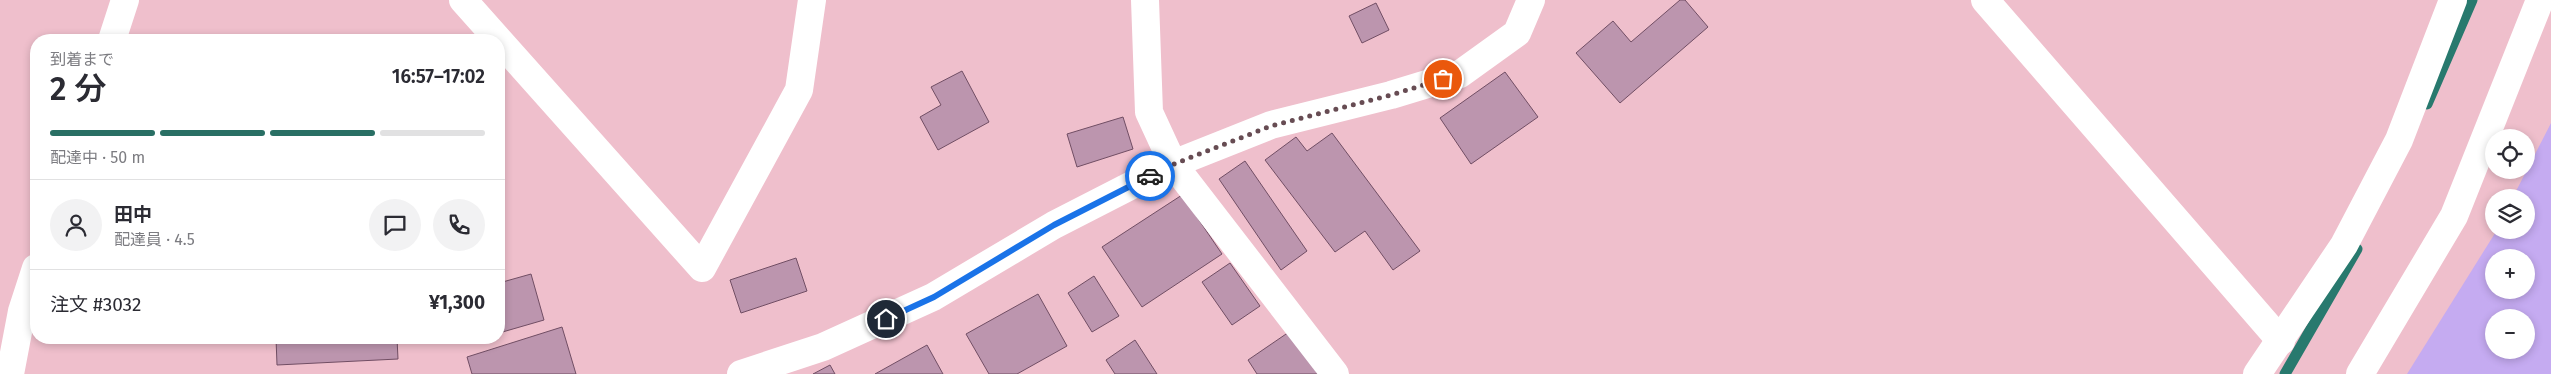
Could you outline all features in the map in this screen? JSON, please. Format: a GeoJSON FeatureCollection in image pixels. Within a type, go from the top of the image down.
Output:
{"type":"FeatureCollection","features":[{"type":"Feature","properties":{"kind":"street"},"geometry":{"type":"LineString","coordinates":[[114,34],[125,0]]}},
{"type":"Feature","properties":{"kind":"street"},"geometry":{"type":"LineString","coordinates":[[463,0],[493,34]]}},
{"type":"Feature","properties":{"kind":"street"},"geometry":{"type":"LineString","coordinates":[[505,47],[702,268],[799,90],[812,0]]}},
{"type":"Feature","properties":{"kind":"street"},"geometry":{"type":"LineString","coordinates":[[1144,0],[1149,112],[1174,164],[1335,374]]}},
{"type":"Feature","properties":{"kind":"street"},"geometry":{"type":"LineString","coordinates":[[1985,0],[2281,341]]}},
{"type":"Feature","properties":{"kind":"street"},"geometry":{"type":"LineString","coordinates":[[2257,374],[2344,245],[2399,140],[2453,0]]}},
{"type":"Feature","properties":{"kind":"street"},"geometry":{"type":"LineString","coordinates":[[2360,374],[2454,216],[2540,0]]}},
{"type":"Feature","properties":{"kind":"street"},"geometry":{"type":"LineString","coordinates":[[741,374],[823,347],[934,297],[1054,225],[1174,164],[1271,126],[1391,95],[1460,74],[1517,33],[1525,4]]}},
{"type":"Feature","properties":{"kind":"street"},"geometry":{"type":"LineString","coordinates":[[10,374],[22,311],[30,286]]}},
{"type":"Feature","properties":{"kind":"shaded area"},"geometry":{"type":"Polygon","coordinates":[[[2551,123],[2551,374],[2407,374],[2485,249],[2485,299],[2535,299],[2535,249],[2485,249],[2491,239],[2535,239],[2535,189],[2517,189],[2522,179],[2535,179],[2535,154],[2551,123]]]}},
{"type":"Feature","properties":{"kind":"building"},"geometry":{"type":"Polygon","coordinates":[[[1680,0],[1685,0],[1708,27],[1620,103],[1576,53],[1613,21],[1631,42],[1680,0]]]}},
{"type":"Feature","properties":{"kind":"building"},"geometry":{"type":"Polygon","coordinates":[[[1376,3],[1389,30],[1362,43],[1349,16],[1376,3]]]}},
{"type":"Feature","properties":{"kind":"building"},"geometry":{"type":"Polygon","coordinates":[[[962,71],[989,122],[938,150],[920,117],[941,105],[931,87],[962,71]]]}},
{"type":"Feature","properties":{"kind":"building"},"geometry":{"type":"Polygon","coordinates":[[[1505,72],[1538,117],[1471,164],[1440,118],[1505,72]]]}},
{"type":"Feature","properties":{"kind":"building"},"geometry":{"type":"Polygon","coordinates":[[[1123,117],[1133,149],[1077,167],[1067,134],[1123,117]]]}},
{"type":"Feature","properties":{"kind":"building"},"geometry":{"type":"Polygon","coordinates":[[[1332,133],[1420,251],[1393,270],[1365,231],[1335,252],[1265,160],[1296,137],[1307,151],[1332,133]]]}},
{"type":"Feature","properties":{"kind":"building"},"geometry":{"type":"Polygon","coordinates":[[[1245,161],[1307,251],[1281,270],[1219,179],[1245,161]]]}},
{"type":"Feature","properties":{"kind":"building"},"geometry":{"type":"Polygon","coordinates":[[[1182,195],[1222,254],[1142,307],[1102,247],[1182,195]]]}},
{"type":"Feature","properties":{"kind":"building"},"geometry":{"type":"Polygon","coordinates":[[[796,258],[807,291],[741,313],[730,280],[796,258]]]}},
{"type":"Feature","properties":{"kind":"building"},"geometry":{"type":"Polygon","coordinates":[[[1230,263],[1260,306],[1232,325],[1202,282],[1230,263]]]}},
{"type":"Feature","properties":{"kind":"building"},"geometry":{"type":"Polygon","coordinates":[[[531,274],[544,320],[505,331],[505,281],[531,274]]]}},
{"type":"Feature","properties":{"kind":"building"},"geometry":{"type":"Polygon","coordinates":[[[1094,276],[1119,316],[1092,332],[1068,293],[1094,276]]]}},
{"type":"Feature","properties":{"kind":"building"},"geometry":{"type":"Polygon","coordinates":[[[1038,294],[1067,346],[1017,374],[989,374],[966,334],[1038,294]]]}},
{"type":"Feature","properties":{"kind":"building"},"geometry":{"type":"Polygon","coordinates":[[[562,327],[576,374],[472,374],[467,357],[562,327]]]}},
{"type":"Feature","properties":{"kind":"building"},"geometry":{"type":"Polygon","coordinates":[[[1289,332],[1318,374],[1257,374],[1248,360],[1289,332]]]}},
{"type":"Feature","properties":{"kind":"building"},"geometry":{"type":"Polygon","coordinates":[[[1135,340],[1157,374],[1115,374],[1106,360],[1135,340]]]}},
{"type":"Feature","properties":{"kind":"building"},"geometry":{"type":"Polygon","coordinates":[[[276,344],[397,344],[398,359],[277,365],[276,344]]]}},
{"type":"Feature","properties":{"kind":"building"},"geometry":{"type":"Polygon","coordinates":[[[927,345],[943,374],[875,374],[927,345]]]}},
{"type":"Feature","properties":{"kind":"building"},"geometry":{"type":"Polygon","coordinates":[[[830,365],[835,374],[813,374],[830,365]]]}},
{"type":"Feature","properties":{"kind":"waterway"},"geometry":{"type":"LineString","coordinates":[[2427,104],[2472,0]]}},
{"type":"Feature","properties":{"kind":"waterway"},"geometry":{"type":"LineString","coordinates":[[2285,374],[2357,249]]}},
{"type":"Feature","properties":{"kind":"way so far"},"geometry":{"type":"LineString","coordinates":[[1150,176],[1174,164],[1271,126],[1391,95],[1443,79]]}},
{"type":"Feature","properties":{"kind":"route"},"geometry":{"type":"LineString","coordinates":[[886,319],[934,297],[1054,225],[1150,176]]}}]}
